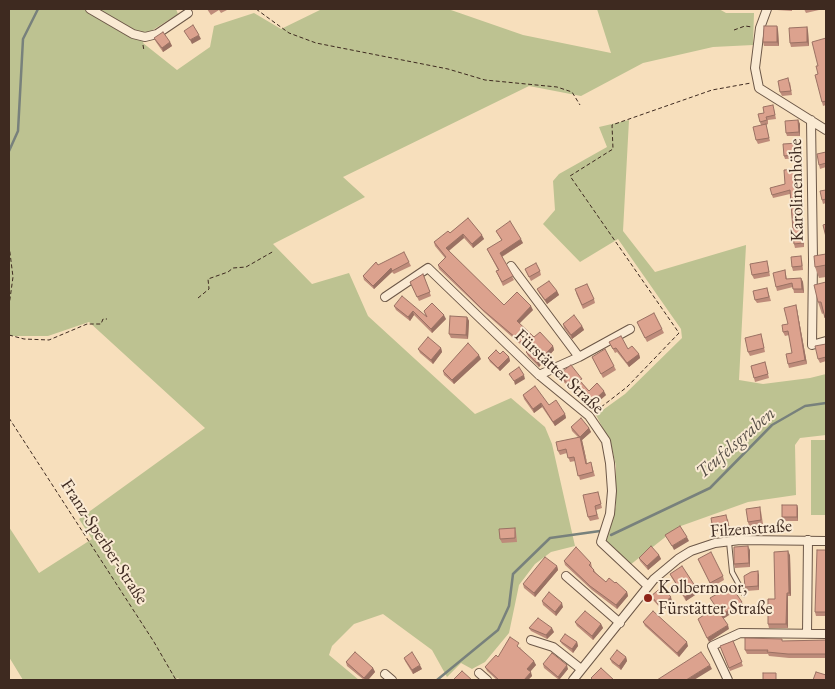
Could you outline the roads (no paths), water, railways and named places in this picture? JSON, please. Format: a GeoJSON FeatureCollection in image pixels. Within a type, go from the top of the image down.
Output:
{"type":"FeatureCollection","features":[{"type":"Feature","properties":{"kind":"street"},"geometry":{"type":"LineString","coordinates":[[90,9],[133,34],[145,37],[156,34],[188,13]]}},
{"type":"Feature","properties":{"kind":"street","name":"Karolinenhöhe"},"geometry":{"type":"LineString","coordinates":[[767,9],[760,28],[755,68],[757,83],[763,92],[826,130]]}},
{"type":"Feature","properties":{"kind":"street","name":"Karolinenhöhe"},"geometry":{"type":"LineString","coordinates":[[811,120],[817,259],[812,345],[826,341]]}},
{"type":"Feature","properties":{"kind":"street"},"geometry":{"type":"LineString","coordinates":[[511,266],[579,357]]}},
{"type":"Feature","properties":{"kind":"street","name":"Fürstätter Straße"},"geometry":{"type":"LineString","coordinates":[[385,297],[428,268],[539,376],[589,416],[606,441],[610,463],[612,491],[610,514],[600,542],[648,586]]}},
{"type":"Feature","properties":{"kind":"street"},"geometry":{"type":"LineString","coordinates":[[539,376],[630,329]]}},
{"type":"Feature","properties":{"kind":"street"},"geometry":{"type":"LineString","coordinates":[[808,540],[808,634]]}},
{"type":"Feature","properties":{"kind":"street","name":"Filzenstraße"},"geometry":{"type":"LineString","coordinates":[[573,680],[648,586],[664,570],[691,551],[715,543],[826,541]]}},
{"type":"Feature","properties":{"kind":"street"},"geometry":{"type":"LineString","coordinates":[[566,576],[620,623]]}},
{"type":"Feature","properties":{"kind":"street"},"geometry":{"type":"LineString","coordinates":[[728,680],[712,646],[740,634],[826,634]]}},
{"type":"Feature","properties":{"kind":"street"},"geometry":{"type":"LineString","coordinates":[[531,640],[553,647],[581,669]]}},
{"type":"Feature","properties":{"kind":"street"},"geometry":{"type":"LineString","coordinates":[[479,673],[486,680]]}},
{"type":"Feature","properties":{"kind":"street"},"geometry":{"type":"LineString","coordinates":[[385,674],[392,680]]}},
{"type":"Feature","properties":{"kind":"lane"},"geometry":{"type":"LineString","coordinates":[[729,542],[732,572],[744,594]]}},
{"type":"Feature","properties":{"kind":"waterway"},"geometry":{"type":"LineString","coordinates":[[9,151],[18,131],[23,39],[38,9]]}},
{"type":"Feature","properties":{"kind":"waterway","name":"Teufelsgraben"},"geometry":{"type":"LineString","coordinates":[[611,535],[710,488],[772,425],[805,406],[826,403]]}},
{"type":"Feature","properties":{"kind":"waterway","name":"Teufelsgraben"},"geometry":{"type":"LineString","coordinates":[[437,680],[498,630],[509,606],[513,574],[550,538],[600,531]]}},
{"type":"Feature","properties":{"kind":"place","name":"Kolbermoor, Fürstätter Straße"},"geometry":{"type":"Point","coordinates":[648,598]}}]}
